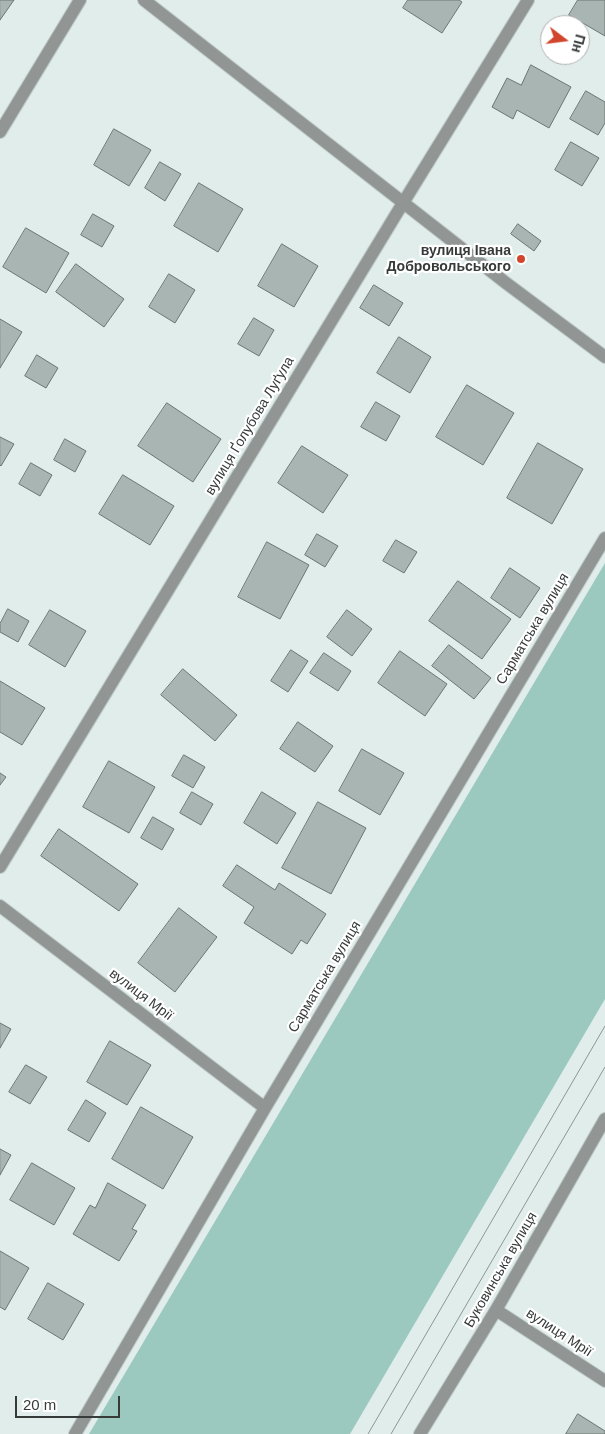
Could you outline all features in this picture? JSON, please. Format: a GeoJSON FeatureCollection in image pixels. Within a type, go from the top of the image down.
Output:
{"type":"FeatureCollection","features":[{"type":"Feature","properties":{"kind":"street"},"geometry":{"type":"LineString","coordinates":[[0,132],[80,0]]}},
{"type":"Feature","properties":{"kind":"street"},"geometry":{"type":"LineString","coordinates":[[144,0],[506,283],[605,357]]}},
{"type":"Feature","properties":{"kind":"street","name":"вулиця Ґолубова Луґула"},"geometry":{"type":"LineString","coordinates":[[0,867],[528,0]]}},
{"type":"Feature","properties":{"kind":"street","name":"Сарматська вулиця"},"geometry":{"type":"LineString","coordinates":[[75,1434],[265,1108],[605,538]]}},
{"type":"Feature","properties":{"kind":"street","name":"вулиця Мрії"},"geometry":{"type":"LineString","coordinates":[[0,906],[265,1108]]}},
{"type":"Feature","properties":{"kind":"street","name":"Буковинська вулиця"},"geometry":{"type":"LineString","coordinates":[[420,1434],[496,1310],[605,1119]]}},
{"type":"Feature","properties":{"kind":"street","name":"вулиця Мрії"},"geometry":{"type":"LineString","coordinates":[[496,1310],[605,1381]]}},
{"type":"Feature","properties":{"kind":"green space"},"geometry":{"type":"Polygon","coordinates":[[[605,563],[605,999],[350,1434],[89,1434],[605,563]]]}},
{"type":"Feature","properties":{"kind":"building"},"geometry":{"type":"Polygon","coordinates":[[[0,0],[14,0],[0,20],[0,0]]]}},
{"type":"Feature","properties":{"kind":"building"},"geometry":{"type":"Polygon","coordinates":[[[408,0],[459,0],[462,2],[442,33],[403,8],[408,0]]]}},
{"type":"Feature","properties":{"kind":"building"},"geometry":{"type":"Polygon","coordinates":[[[578,0],[605,0],[605,36],[590,27],[590,15],[569,15],[578,0]]]}},
{"type":"Feature","properties":{"kind":"building"},"geometry":{"type":"Polygon","coordinates":[[[531,65],[571,87],[549,128],[517,110],[513,119],[492,107],[507,78],[521,85],[531,65]]]}},
{"type":"Feature","properties":{"kind":"building"},"geometry":{"type":"Polygon","coordinates":[[[586,91],[605,102],[605,123],[598,135],[570,119],[586,91]]]}},
{"type":"Feature","properties":{"kind":"building"},"geometry":{"type":"Polygon","coordinates":[[[114,129],[151,150],[129,186],[94,165],[114,129]]]}},
{"type":"Feature","properties":{"kind":"building"},"geometry":{"type":"Polygon","coordinates":[[[571,142],[599,158],[582,186],[555,170],[571,142]]]}},
{"type":"Feature","properties":{"kind":"building"},"geometry":{"type":"Polygon","coordinates":[[[160,162],[181,174],[165,201],[145,188],[160,162]]]}},
{"type":"Feature","properties":{"kind":"building"},"geometry":{"type":"Polygon","coordinates":[[[199,183],[243,209],[218,252],[174,226],[199,183]]]}},
{"type":"Feature","properties":{"kind":"building"},"geometry":{"type":"Polygon","coordinates":[[[93,214],[114,226],[102,247],[81,235],[93,214]]]}},
{"type":"Feature","properties":{"kind":"building"},"geometry":{"type":"Polygon","coordinates":[[[518,224],[541,241],[534,251],[511,234],[518,224]]]}},
{"type":"Feature","properties":{"kind":"building"},"geometry":{"type":"Polygon","coordinates":[[[26,228],[69,253],[46,293],[3,267],[26,228]]]}},
{"type":"Feature","properties":{"kind":"building"},"geometry":{"type":"Polygon","coordinates":[[[282,244],[318,266],[294,307],[258,286],[282,244]]]}},
{"type":"Feature","properties":{"kind":"building"},"geometry":{"type":"Polygon","coordinates":[[[76,264],[124,299],[104,327],[56,292],[76,264]]]}},
{"type":"Feature","properties":{"kind":"building"},"geometry":{"type":"Polygon","coordinates":[[[169,274],[195,290],[175,323],[149,307],[169,274]]]}},
{"type":"Feature","properties":{"kind":"building"},"geometry":{"type":"Polygon","coordinates":[[[374,285],[403,303],[389,326],[360,308],[374,285]]]}},
{"type":"Feature","properties":{"kind":"building"},"geometry":{"type":"Polygon","coordinates":[[[254,318],[274,330],[259,356],[238,344],[254,318]]]}},
{"type":"Feature","properties":{"kind":"building"},"geometry":{"type":"Polygon","coordinates":[[[0,319],[22,332],[0,368],[0,319]]]}},
{"type":"Feature","properties":{"kind":"building"},"geometry":{"type":"Polygon","coordinates":[[[399,337],[431,357],[410,393],[377,373],[399,337]]]}},
{"type":"Feature","properties":{"kind":"building"},"geometry":{"type":"Polygon","coordinates":[[[37,355],[58,368],[46,388],[25,376],[37,355]]]}},
{"type":"Feature","properties":{"kind":"building"},"geometry":{"type":"Polygon","coordinates":[[[467,385],[514,413],[483,465],[436,437],[467,385]]]}},
{"type":"Feature","properties":{"kind":"building"},"geometry":{"type":"Polygon","coordinates":[[[376,402],[400,416],[386,441],[361,427],[376,402]]]}},
{"type":"Feature","properties":{"kind":"building"},"geometry":{"type":"Polygon","coordinates":[[[167,403],[221,439],[193,482],[138,446],[167,403]]]}},
{"type":"Feature","properties":{"kind":"building"},"geometry":{"type":"Polygon","coordinates":[[[0,437],[14,444],[1,466],[0,465],[0,437]]]}},
{"type":"Feature","properties":{"kind":"building"},"geometry":{"type":"Polygon","coordinates":[[[65,439],[86,451],[75,472],[54,460],[65,439]]]}},
{"type":"Feature","properties":{"kind":"building"},"geometry":{"type":"Polygon","coordinates":[[[538,443],[583,469],[552,524],[507,498],[538,443]]]}},
{"type":"Feature","properties":{"kind":"building"},"geometry":{"type":"Polygon","coordinates":[[[302,446],[348,475],[323,513],[278,483],[302,446]]]}},
{"type":"Feature","properties":{"kind":"building"},"geometry":{"type":"Polygon","coordinates":[[[31,463],[52,475],[40,496],[19,484],[31,463]]]}},
{"type":"Feature","properties":{"kind":"building"},"geometry":{"type":"Polygon","coordinates":[[[123,475],[174,506],[150,545],[99,514],[123,475]]]}},
{"type":"Feature","properties":{"kind":"building"},"geometry":{"type":"Polygon","coordinates":[[[317,534],[338,546],[325,567],[305,555],[317,534]]]}},
{"type":"Feature","properties":{"kind":"building"},"geometry":{"type":"Polygon","coordinates":[[[396,540],[417,552],[404,573],[383,561],[396,540]]]}},
{"type":"Feature","properties":{"kind":"building"},"geometry":{"type":"Polygon","coordinates":[[[267,542],[309,565],[280,619],[238,597],[267,542]]]}},
{"type":"Feature","properties":{"kind":"building"},"geometry":{"type":"Polygon","coordinates":[[[510,568],[540,588],[520,618],[491,598],[510,568]]]}},
{"type":"Feature","properties":{"kind":"building"},"geometry":{"type":"Polygon","coordinates":[[[458,581],[511,619],[482,659],[429,621],[458,581]]]}},
{"type":"Feature","properties":{"kind":"building"},"geometry":{"type":"Polygon","coordinates":[[[8,609],[29,621],[18,642],[0,632],[0,624],[8,609]]]}},
{"type":"Feature","properties":{"kind":"building"},"geometry":{"type":"Polygon","coordinates":[[[50,610],[86,631],[65,667],[29,645],[50,610]]]}},
{"type":"Feature","properties":{"kind":"building"},"geometry":{"type":"Polygon","coordinates":[[[347,610],[372,629],[352,656],[327,637],[347,610]]]}},
{"type":"Feature","properties":{"kind":"building"},"geometry":{"type":"Polygon","coordinates":[[[449,645],[491,678],[474,699],[432,666],[449,645]]]}},
{"type":"Feature","properties":{"kind":"building"},"geometry":{"type":"Polygon","coordinates":[[[291,650],[308,661],[288,692],[271,681],[291,650]]]}},
{"type":"Feature","properties":{"kind":"building"},"geometry":{"type":"Polygon","coordinates":[[[400,651],[447,684],[425,716],[378,683],[400,651]]]}},
{"type":"Feature","properties":{"kind":"building"},"geometry":{"type":"Polygon","coordinates":[[[324,653],[351,671],[338,691],[310,673],[324,653]]]}},
{"type":"Feature","properties":{"kind":"building"},"geometry":{"type":"Polygon","coordinates":[[[183,669],[237,715],[215,741],[161,695],[183,669]]]}},
{"type":"Feature","properties":{"kind":"building"},"geometry":{"type":"Polygon","coordinates":[[[0,681],[45,708],[22,745],[0,732],[0,681]]]}},
{"type":"Feature","properties":{"kind":"building"},"geometry":{"type":"Polygon","coordinates":[[[298,722],[333,746],[315,772],[280,749],[298,722]]]}},
{"type":"Feature","properties":{"kind":"building"},"geometry":{"type":"Polygon","coordinates":[[[362,749],[404,773],[380,815],[339,791],[362,749]]]}},
{"type":"Feature","properties":{"kind":"building"},"geometry":{"type":"Polygon","coordinates":[[[184,755],[205,767],[193,788],[172,776],[184,755]]]}},
{"type":"Feature","properties":{"kind":"building"},"geometry":{"type":"Polygon","coordinates":[[[109,761],[155,787],[129,833],[83,807],[109,761]]]}},
{"type":"Feature","properties":{"kind":"building"},"geometry":{"type":"Polygon","coordinates":[[[0,773],[6,777],[0,785],[0,773]]]}},
{"type":"Feature","properties":{"kind":"building"},"geometry":{"type":"Polygon","coordinates":[[[192,792],[213,804],[201,825],[180,813],[192,792]]]}},
{"type":"Feature","properties":{"kind":"building"},"geometry":{"type":"Polygon","coordinates":[[[262,792],[296,813],[277,844],[244,823],[262,792]]]}},
{"type":"Feature","properties":{"kind":"building"},"geometry":{"type":"Polygon","coordinates":[[[318,802],[366,828],[331,894],[282,868],[318,802]]]}},
{"type":"Feature","properties":{"kind":"building"},"geometry":{"type":"Polygon","coordinates":[[[153,817],[174,829],[162,850],[141,838],[153,817]]]}},
{"type":"Feature","properties":{"kind":"building"},"geometry":{"type":"Polygon","coordinates":[[[59,829],[138,884],[119,911],[41,856],[59,829]]]}},
{"type":"Feature","properties":{"kind":"building"},"geometry":{"type":"Polygon","coordinates":[[[237,865],[275,890],[279,883],[326,914],[307,944],[301,940],[292,954],[244,923],[254,907],[223,886],[237,865]]]}},
{"type":"Feature","properties":{"kind":"building"},"geometry":{"type":"Polygon","coordinates":[[[179,908],[217,937],[175,992],[138,963],[179,908]]]}},
{"type":"Feature","properties":{"kind":"building"},"geometry":{"type":"Polygon","coordinates":[[[0,1023],[11,1029],[0,1048],[0,1023]]]}},
{"type":"Feature","properties":{"kind":"building"},"geometry":{"type":"Polygon","coordinates":[[[110,1041],[151,1065],[127,1105],[87,1082],[110,1041]]]}},
{"type":"Feature","properties":{"kind":"building"},"geometry":{"type":"Polygon","coordinates":[[[26,1065],[47,1077],[30,1104],[9,1092],[26,1065]]]}},
{"type":"Feature","properties":{"kind":"building"},"geometry":{"type":"Polygon","coordinates":[[[86,1100],[106,1113],[89,1142],[68,1130],[86,1100]]]}},
{"type":"Feature","properties":{"kind":"building"},"geometry":{"type":"Polygon","coordinates":[[[141,1107],[193,1137],[163,1189],[112,1159],[141,1107]]]}},
{"type":"Feature","properties":{"kind":"building"},"geometry":{"type":"Polygon","coordinates":[[[0,1149],[11,1155],[0,1175],[0,1149]]]}},
{"type":"Feature","properties":{"kind":"building"},"geometry":{"type":"Polygon","coordinates":[[[32,1163],[75,1188],[54,1225],[10,1200],[32,1163]]]}},
{"type":"Feature","properties":{"kind":"building"},"geometry":{"type":"Polygon","coordinates":[[[108,1183],[146,1205],[132,1229],[137,1231],[119,1261],[73,1234],[90,1205],[95,1208],[108,1183]]]}},
{"type":"Feature","properties":{"kind":"building"},"geometry":{"type":"Polygon","coordinates":[[[0,1251],[29,1268],[5,1310],[0,1307],[0,1251]]]}},
{"type":"Feature","properties":{"kind":"building"},"geometry":{"type":"Polygon","coordinates":[[[48,1283],[84,1304],[63,1340],[28,1319],[48,1283]]]}},
{"type":"Feature","properties":{"kind":"building"},"geometry":{"type":"Polygon","coordinates":[[[578,1414],[605,1431],[605,1434],[566,1434],[578,1414]]]}},
{"type":"Feature","properties":{"kind":"tram line"},"geometry":{"type":"LineString","coordinates":[[368,1434],[605,1026]]}},
{"type":"Feature","properties":{"kind":"tram line"},"geometry":{"type":"LineString","coordinates":[[391,1434],[605,1067]]}},
{"type":"Feature","properties":{"kind":"place","name":"вулиця Івана Добровольського"},"geometry":{"type":"Point","coordinates":[521,259]}}]}
